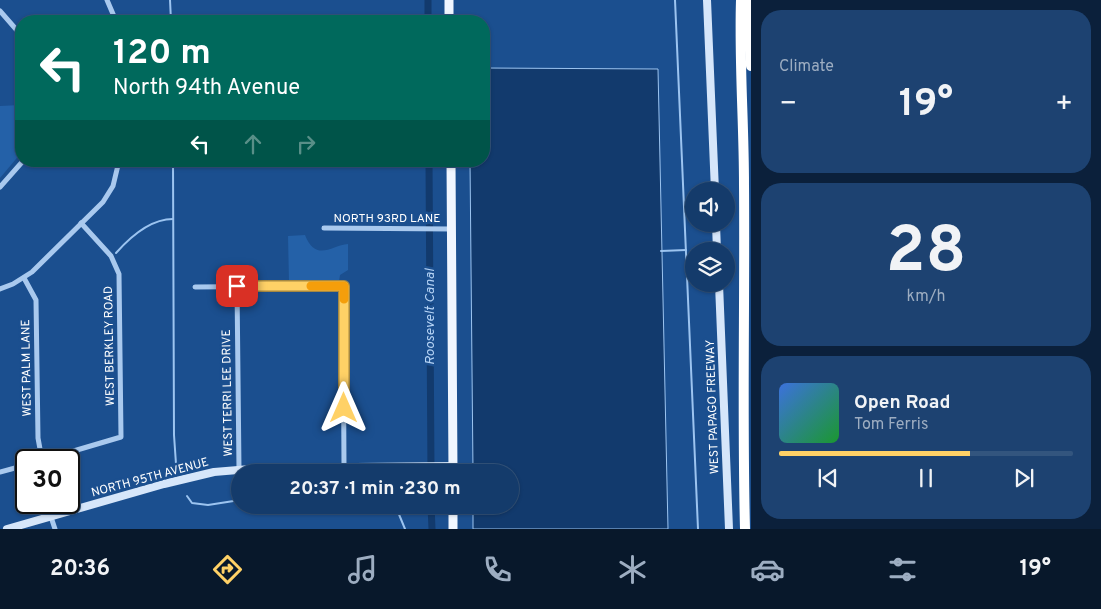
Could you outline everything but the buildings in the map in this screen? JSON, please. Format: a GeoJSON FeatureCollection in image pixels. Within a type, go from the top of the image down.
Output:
{"type":"FeatureCollection","features":[{"type":"Feature","properties":{"kind":"highway"},"geometry":{"type":"LineString","coordinates":[[741,0],[740,43],[744,185],[743,439],[745,529]]}},
{"type":"Feature","properties":{"kind":"highway"},"geometry":{"type":"LineString","coordinates":[[746,0],[751,66]]}},
{"type":"Feature","properties":{"kind":"main road"},"geometry":{"type":"LineString","coordinates":[[449,0],[449,15]]}},
{"type":"Feature","properties":{"kind":"main road"},"geometry":{"type":"LineString","coordinates":[[706,0],[715,182]]}},
{"type":"Feature","properties":{"kind":"main road"},"geometry":{"type":"LineString","coordinates":[[450,167],[452,464]]}},
{"type":"Feature","properties":{"kind":"main road","name":"WEST PAPAGO FREEWAY"},"geometry":{"type":"LineString","coordinates":[[719,292],[729,529]]}},
{"type":"Feature","properties":{"kind":"main road","name":"NORTH 95TH AVENUE"},"geometry":{"type":"LineString","coordinates":[[7,529],[179,480],[231,470]]}},
{"type":"Feature","properties":{"kind":"main road"},"geometry":{"type":"LineString","coordinates":[[453,514],[453,529]]}},
{"type":"Feature","properties":{"kind":"street"},"geometry":{"type":"LineString","coordinates":[[107,0],[113,15]]}},
{"type":"Feature","properties":{"kind":"street"},"geometry":{"type":"LineString","coordinates":[[0,11],[15,28]]}},
{"type":"Feature","properties":{"kind":"street"},"geometry":{"type":"LineString","coordinates":[[0,187],[18,167]]}},
{"type":"Feature","properties":{"kind":"street"},"geometry":{"type":"LineString","coordinates":[[0,289],[24,278],[81,223],[109,194],[117,176],[118,167]]}},
{"type":"Feature","properties":{"kind":"street","name":"WEST BERKLEY ROAD"},"geometry":{"type":"LineString","coordinates":[[80,449],[121,437],[119,274],[111,256],[81,223]]}},
{"type":"Feature","properties":{"kind":"street","name":"NORTH 93RD LANE"},"geometry":{"type":"LineString","coordinates":[[324,228],[451,229]]}},
{"type":"Feature","properties":{"kind":"street","name":"WEST PALM LANE"},"geometry":{"type":"LineString","coordinates":[[24,278],[36,300],[38,438],[40,449]]}},
{"type":"Feature","properties":{"kind":"street","name":"WEST TERRI LEE DRIVE"},"geometry":{"type":"LineString","coordinates":[[237,286],[239,464]]}},
{"type":"Feature","properties":{"kind":"street"},"geometry":{"type":"LineString","coordinates":[[195,287],[344,286],[344,464]]}},
{"type":"Feature","properties":{"kind":"street"},"geometry":{"type":"LineString","coordinates":[[0,472],[15,468]]}},
{"type":"Feature","properties":{"kind":"street"},"geometry":{"type":"LineString","coordinates":[[51,517],[55,529]]}},
{"type":"Feature","properties":{"kind":"shaded area"},"geometry":{"type":"Polygon","coordinates":[[[490,68],[658,69],[668,529],[473,529],[473,514],[519,514],[519,464],[473,464],[470,167],[490,167],[490,68]]]}},
{"type":"Feature","properties":{"kind":"shaded area"},"geometry":{"type":"Polygon","coordinates":[[[15,105],[15,160],[0,178],[0,106],[15,105]]]}},
{"type":"Feature","properties":{"kind":"shaded area"},"geometry":{"type":"Polygon","coordinates":[[[305,235],[309,243],[319,250],[348,244],[348,270],[340,275],[339,281],[289,282],[288,236],[305,235]]]}},
{"type":"Feature","properties":{"kind":"waterway"},"geometry":{"type":"LineString","coordinates":[[170,0],[171,15]]}},
{"type":"Feature","properties":{"kind":"waterway","name":"Roosevelt Canal"},"geometry":{"type":"LineString","coordinates":[[428,0],[428,15]]}},
{"type":"Feature","properties":{"kind":"waterway"},"geometry":{"type":"LineString","coordinates":[[675,0],[698,529]]}},
{"type":"Feature","properties":{"kind":"waterway"},"geometry":{"type":"LineString","coordinates":[[173,167],[174,435],[176,464]]}},
{"type":"Feature","properties":{"kind":"waterway","name":"Roosevelt Canal"},"geometry":{"type":"LineString","coordinates":[[429,167],[431,464]]}},
{"type":"Feature","properties":{"kind":"waterway"},"geometry":{"type":"LineString","coordinates":[[116,253],[149,225],[173,219]]}},
{"type":"Feature","properties":{"kind":"waterway"},"geometry":{"type":"LineString","coordinates":[[661,251],[685,250]]}},
{"type":"Feature","properties":{"kind":"waterway"},"geometry":{"type":"LineString","coordinates":[[187,496],[192,503],[208,505],[231,501]]}},
{"type":"Feature","properties":{"kind":"waterway"},"geometry":{"type":"LineString","coordinates":[[399,514],[405,529]]}},
{"type":"Feature","properties":{"kind":"waterway","name":"Roosevelt Canal"},"geometry":{"type":"LineString","coordinates":[[431,514],[432,529]]}},
{"type":"Feature","properties":{"kind":"slow traffic"},"geometry":{"type":"LineString","coordinates":[[311,286],[344,286],[344,299]]}},
{"type":"Feature","properties":{"kind":"route"},"geometry":{"type":"LineString","coordinates":[[237,286],[344,286],[344,408]]}}]}
